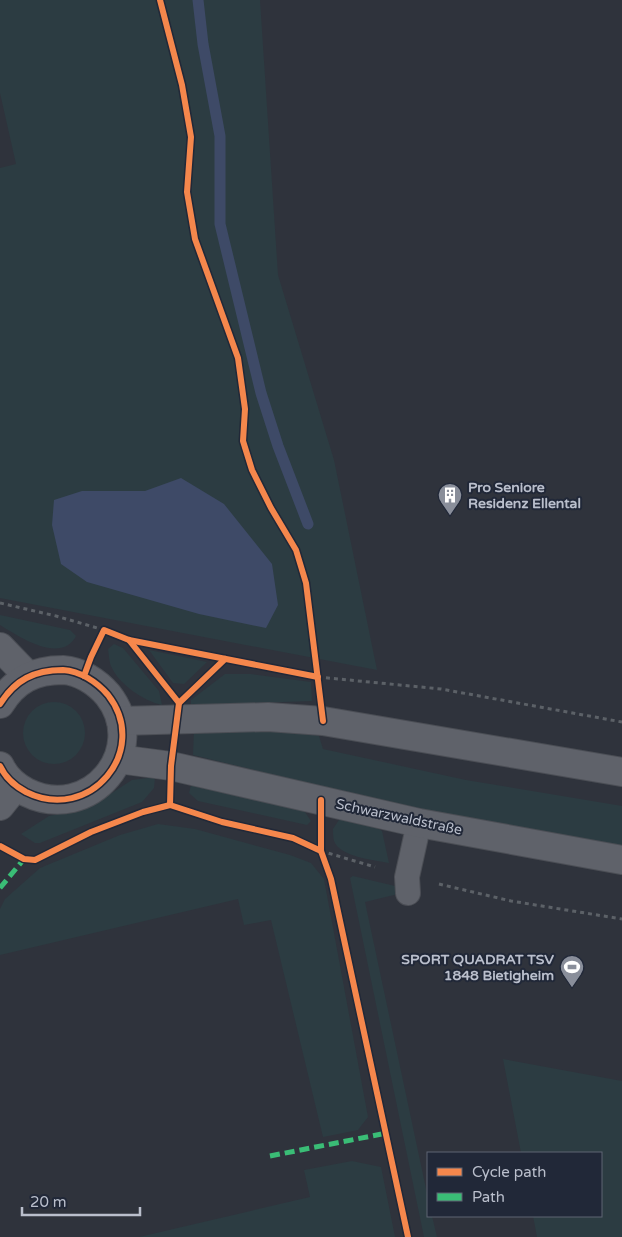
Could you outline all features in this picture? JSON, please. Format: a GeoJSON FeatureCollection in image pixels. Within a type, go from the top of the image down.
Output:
{"type":"FeatureCollection","features":[{"type":"Feature","properties":{"kind":"street"},"geometry":{"type":"LineString","coordinates":[[0,647],[28,676]]}},
{"type":"Feature","properties":{"kind":"street"},"geometry":{"type":"LineString","coordinates":[[0,704],[9,691],[28,676],[47,670],[66,670],[84,676],[101,687],[114,703],[121,721],[122,740],[118,759],[105,779],[85,794],[62,801],[38,798],[5,786]]}},
{"type":"Feature","properties":{"kind":"street"},"geometry":{"type":"LineString","coordinates":[[121,721],[268,717],[323,721],[622,772]]}},
{"type":"Feature","properties":{"kind":"street","name":"Schwarzwaldstraße"},"geometry":{"type":"LineString","coordinates":[[118,759],[171,766],[419,824],[622,860]]}},
{"type":"Feature","properties":{"kind":"lane"},"geometry":{"type":"LineString","coordinates":[[408,885],[419,824]]}},
{"type":"Feature","properties":{"kind":"path"},"geometry":{"type":"LineString","coordinates":[[0,603],[104,630]]}},
{"type":"Feature","properties":{"kind":"path"},"geometry":{"type":"LineString","coordinates":[[318,677],[442,689],[622,722]]}},
{"type":"Feature","properties":{"kind":"path"},"geometry":{"type":"LineString","coordinates":[[320,851],[408,885],[622,919]]}},
{"type":"Feature","properties":{"kind":"shaded area"},"geometry":{"type":"Polygon","coordinates":[[[0,0],[260,0],[278,275],[334,460],[377,670],[0,598],[0,168],[16,164],[0,93],[0,0]]]}},
{"type":"Feature","properties":{"kind":"shaded area"},"geometry":{"type":"Polygon","coordinates":[[[0,615],[70,630],[76,636],[69,644],[60,648],[39,646],[0,625],[0,615]]]}},
{"type":"Feature","properties":{"kind":"shaded area"},"geometry":{"type":"Polygon","coordinates":[[[114,644],[123,648],[159,691],[162,705],[148,700],[133,691],[116,674],[110,664],[108,649],[114,644]]]}},
{"type":"Feature","properties":{"kind":"shaded area"},"geometry":{"type":"Polygon","coordinates":[[[149,650],[207,662],[184,684],[173,683],[149,650]]]}},
{"type":"Feature","properties":{"kind":"shaded area"},"geometry":{"type":"Polygon","coordinates":[[[225,674],[251,674],[311,682],[312,701],[191,705],[191,700],[225,674]]]}},
{"type":"Feature","properties":{"kind":"shaded area"},"geometry":{"type":"Polygon","coordinates":[[[48,702],[60,702],[76,711],[83,721],[85,733],[83,745],[76,755],[60,764],[48,764],[37,759],[28,750],[23,739],[23,727],[28,716],[37,707],[48,702]]]}},
{"type":"Feature","properties":{"kind":"shaded area"},"geometry":{"type":"Polygon","coordinates":[[[194,728],[277,729],[319,736],[323,749],[466,780],[622,806],[622,848],[433,814],[193,755],[194,728]]]}},
{"type":"Feature","properties":{"kind":"shaded area"},"geometry":{"type":"Polygon","coordinates":[[[155,777],[154,788],[142,802],[40,843],[35,843],[21,834],[49,816],[78,810],[98,802],[132,780],[155,777]]]}},
{"type":"Feature","properties":{"kind":"shaded area"},"geometry":{"type":"Polygon","coordinates":[[[192,781],[303,809],[311,821],[307,825],[198,801],[189,793],[192,781]]]}},
{"type":"Feature","properties":{"kind":"shaded area"},"geometry":{"type":"Polygon","coordinates":[[[347,819],[373,825],[382,831],[389,863],[358,857],[343,851],[337,846],[334,841],[333,829],[339,820],[347,819]]]}},
{"type":"Feature","properties":{"kind":"shaded area"},"geometry":{"type":"Polygon","coordinates":[[[158,824],[195,829],[290,855],[311,863],[324,879],[368,1117],[358,1130],[323,1137],[271,920],[244,925],[238,899],[0,955],[0,909],[5,899],[40,868],[120,835],[158,824]]]}},
{"type":"Feature","properties":{"kind":"shaded area"},"geometry":{"type":"Polygon","coordinates":[[[353,876],[395,886],[398,894],[365,902],[427,1193],[427,1217],[432,1217],[437,1237],[424,1237],[350,878],[353,876]]]}},
{"type":"Feature","properties":{"kind":"shaded area"},"geometry":{"type":"Polygon","coordinates":[[[503,1059],[622,1081],[622,1237],[537,1237],[533,1217],[602,1217],[602,1152],[521,1152],[503,1059]]]}},
{"type":"Feature","properties":{"kind":"shaded area"},"geometry":{"type":"Polygon","coordinates":[[[352,1161],[381,1167],[395,1237],[139,1237],[310,1197],[304,1170],[352,1161]]]}},
{"type":"Feature","properties":{"kind":"water"},"geometry":{"type":"Polygon","coordinates":[[[181,478],[224,504],[272,564],[278,605],[266,628],[199,614],[87,582],[61,564],[52,525],[54,500],[82,491],[145,491],[181,478]]]}},
{"type":"Feature","properties":{"kind":"waterway"},"geometry":{"type":"LineString","coordinates":[[198,0],[203,44],[220,136],[220,224],[261,393],[278,446],[308,524]]}},
{"type":"Feature","properties":{"kind":"marked path"},"geometry":{"type":"LineString","coordinates":[[0,888],[24,859]]}},
{"type":"Feature","properties":{"kind":"marked path"},"geometry":{"type":"LineString","coordinates":[[270,1156],[387,1133]]}},
{"type":"Feature","properties":{"kind":"cycle path"},"geometry":{"type":"LineString","coordinates":[[160,0],[182,85],[191,137],[187,192],[195,239],[238,358],[245,409],[243,441],[252,470],[271,508],[296,550],[306,583],[323,721]]}},
{"type":"Feature","properties":{"kind":"cycle path"},"geometry":{"type":"LineString","coordinates":[[84,676],[104,630],[129,640],[318,677]]}},
{"type":"Feature","properties":{"kind":"cycle path"},"geometry":{"type":"LineString","coordinates":[[129,640],[179,703]]}},
{"type":"Feature","properties":{"kind":"cycle path"},"geometry":{"type":"LineString","coordinates":[[170,805],[171,766],[179,703],[225,659]]}},
{"type":"Feature","properties":{"kind":"cycle path"},"geometry":{"type":"LineString","coordinates":[[0,704],[12,689],[34,674],[53,670],[76,672],[99,686],[108,695],[119,716],[122,738],[118,758],[107,776],[91,790],[72,798],[50,799],[26,792],[11,781],[0,766]]}},
{"type":"Feature","properties":{"kind":"cycle path"},"geometry":{"type":"LineString","coordinates":[[321,800],[321,851],[331,879],[408,1237]]}},
{"type":"Feature","properties":{"kind":"cycle path"},"geometry":{"type":"LineString","coordinates":[[0,846],[24,859],[35,860],[91,832],[143,812],[170,805],[222,822],[293,838],[321,851]]}},
{"type":"Feature","properties":{"kind":"place","name":"Pro Seniore Residenz Ellental"},"geometry":{"type":"Point","coordinates":[450,516]}},
{"type":"Feature","properties":{"kind":"place","name":"SPORT QUADRAT TSV 1848 Bietigheim"},"geometry":{"type":"Point","coordinates":[572,988]}}]}
